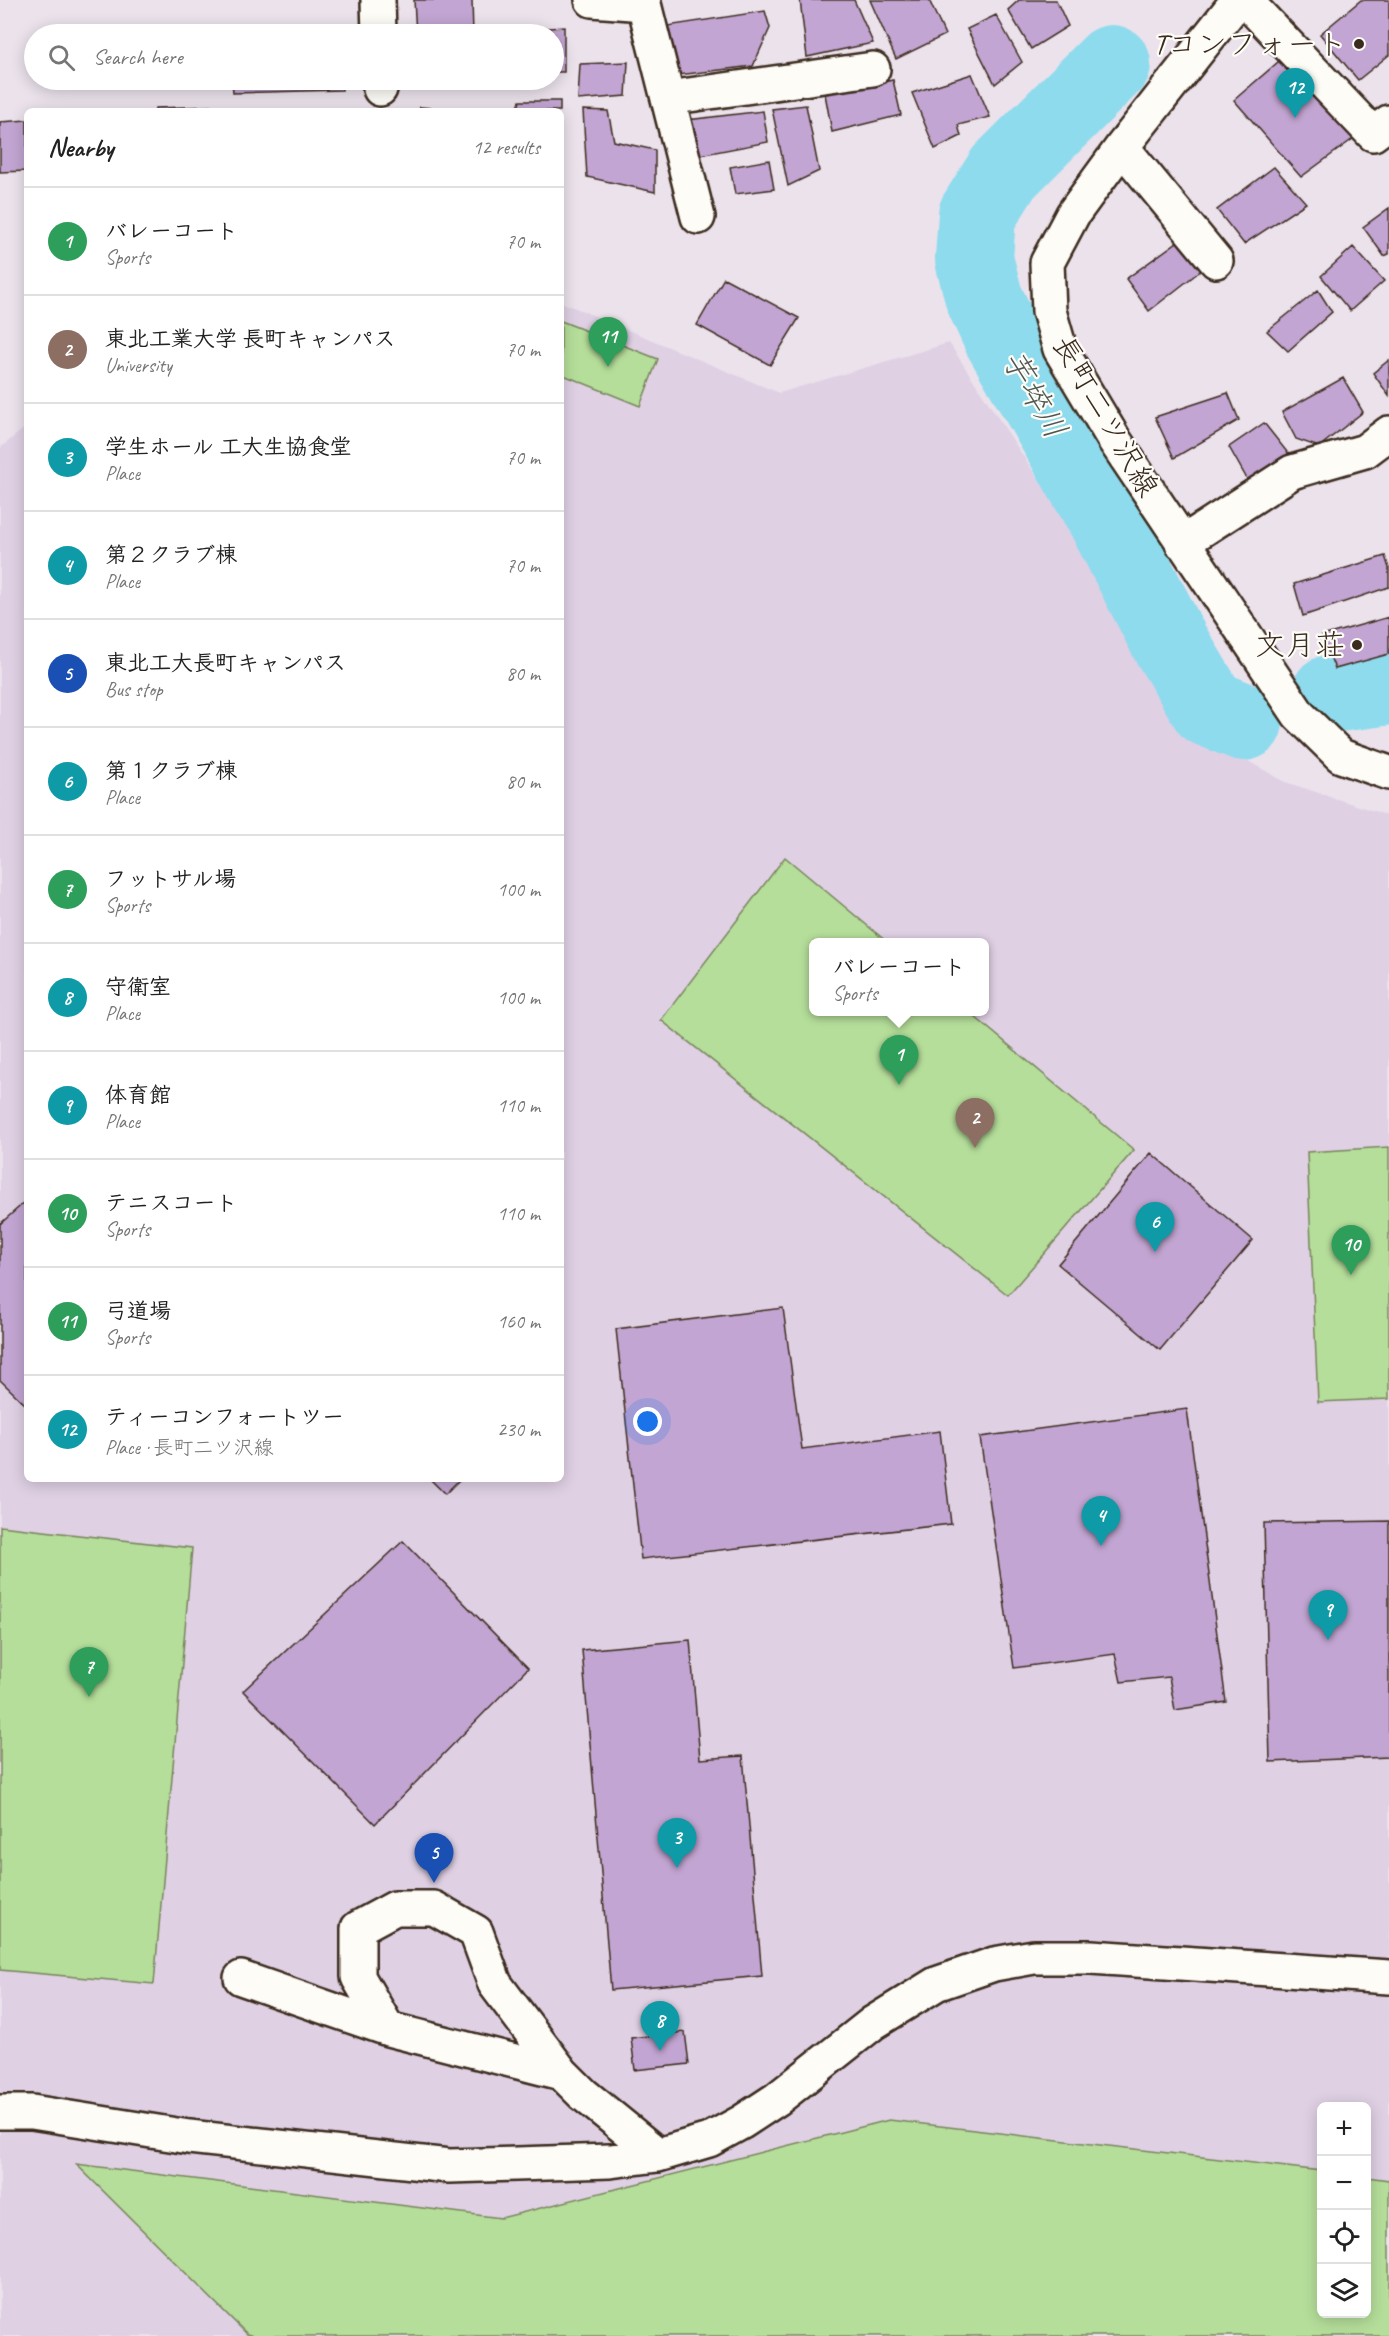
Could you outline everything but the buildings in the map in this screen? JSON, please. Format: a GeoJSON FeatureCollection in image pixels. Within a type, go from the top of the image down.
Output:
{"type":"FeatureCollection","features":[{"type":"Feature","properties":{"kind":"street"},"geometry":{"type":"LineString","coordinates":[[378,0],[379,24]]}},
{"type":"Feature","properties":{"kind":"street"},"geometry":{"type":"LineString","coordinates":[[592,0],[644,4],[698,217]]}},
{"type":"Feature","properties":{"kind":"street","name":"長町二ツ沢線"},"geometry":{"type":"LineString","coordinates":[[1238,0],[1122,147],[1073,214],[1047,263],[1049,311],[1060,349],[1115,441],[1299,715],[1341,756],[1389,772]]}},
{"type":"Feature","properties":{"kind":"street"},"geometry":{"type":"LineString","coordinates":[[1245,0],[1372,134],[1389,122]]}},
{"type":"Feature","properties":{"kind":"street"},"geometry":{"type":"LineString","coordinates":[[668,98],[873,69]]}},
{"type":"Feature","properties":{"kind":"street"},"geometry":{"type":"LineString","coordinates":[[1122,147],[1216,261]]}},
{"type":"Feature","properties":{"kind":"street"},"geometry":{"type":"LineString","coordinates":[[1182,543],[1292,472],[1365,451],[1389,433]]}},
{"type":"Feature","properties":{"kind":"street"},"geometry":{"type":"LineString","coordinates":[[388,2029],[358,1977],[358,1928],[395,1908],[434,1908],[476,1932],[495,1984],[562,2073],[583,2094],[658,2155]]}},
{"type":"Feature","properties":{"kind":"street"},"geometry":{"type":"LineString","coordinates":[[0,2112],[32,2112],[189,2137],[449,2166],[599,2161],[658,2155],[709,2140],[777,2099],[873,2023],[936,1984],[994,1964],[1034,1957],[1091,1957],[1389,1977]]}},
{"type":"Feature","properties":{"kind":"street"},"geometry":{"type":"LineString","coordinates":[[241,1978],[388,2029],[562,2073]]}},
{"type":"Feature","properties":{"kind":"shaded area"},"geometry":{"type":"Polygon","coordinates":[[[564,303],[779,393],[949,343],[1209,739],[1285,782],[1389,816],[1389,2336],[0,2336],[0,448],[24,428],[24,1482],[564,1482],[564,303]]]}},
{"type":"Feature","properties":{"kind":"green space"},"geometry":{"type":"Polygon","coordinates":[[[564,322],[658,359],[640,406],[564,375],[564,322]]]}},
{"type":"Feature","properties":{"kind":"green space"},"geometry":{"type":"Polygon","coordinates":[[[785,857],[882,938],[809,938],[809,1016],[974,1016],[1134,1150],[1008,1295],[661,1020],[785,857]]]}},
{"type":"Feature","properties":{"kind":"green space"},"geometry":{"type":"Polygon","coordinates":[[[1389,1147],[1389,1399],[1318,1402],[1307,1152],[1389,1147]]]}},
{"type":"Feature","properties":{"kind":"green space"},"geometry":{"type":"Polygon","coordinates":[[[0,1526],[192,1548],[154,1984],[0,1970],[0,1526]]]}},
{"type":"Feature","properties":{"kind":"green space"},"geometry":{"type":"Polygon","coordinates":[[[889,2120],[1317,2171],[1317,2318],[1371,2318],[1371,2178],[1389,2180],[1389,2336],[253,2336],[247,2334],[76,2164],[501,2218],[889,2120]]]}},
{"type":"Feature","properties":{"kind":"waterway","name":"芋埣川"},"geometry":{"type":"LineString","coordinates":[[1112,64],[1004,172],[977,215],[974,259],[984,298],[1001,335],[1105,516],[1170,643],[1209,708],[1244,722]]}},
{"type":"Feature","properties":{"kind":"waterway","name":"芋埣川"},"geometry":{"type":"LineString","coordinates":[[1330,694],[1389,686]]}},
{"type":"Feature","properties":{"kind":"place","name":"Tコンフォート"},"geometry":{"type":"Point","coordinates":[1359,44]}},
{"type":"Feature","properties":{"kind":"place","name":"ティーコンフォートツー"},"geometry":{"type":"Point","coordinates":[1295,118]}},
{"type":"Feature","properties":{"kind":"place","name":"弓道場"},"geometry":{"type":"Point","coordinates":[608,367]}},
{"type":"Feature","properties":{"kind":"place","name":"文月荘"},"geometry":{"type":"Point","coordinates":[1357,645]}},
{"type":"Feature","properties":{"kind":"place","name":"バレーコート"},"geometry":{"type":"Point","coordinates":[899,1085]}},
{"type":"Feature","properties":{"kind":"place","name":"東北工業大学 長町キャンパス"},"geometry":{"type":"Point","coordinates":[975,1148]}},
{"type":"Feature","properties":{"kind":"place","name":"第１クラブ棟"},"geometry":{"type":"Point","coordinates":[1155,1252]}},
{"type":"Feature","properties":{"kind":"place","name":"テニスコート"},"geometry":{"type":"Point","coordinates":[1351,1275]}},
{"type":"Feature","properties":{"kind":"place","name":"第２クラブ棟"},"geometry":{"type":"Point","coordinates":[1101,1546]}},
{"type":"Feature","properties":{"kind":"place","name":"体育館"},"geometry":{"type":"Point","coordinates":[1328,1640]}},
{"type":"Feature","properties":{"kind":"place","name":"フットサル場"},"geometry":{"type":"Point","coordinates":[89,1697]}},
{"type":"Feature","properties":{"kind":"place","name":"学生ホール 工大生協食堂"},"geometry":{"type":"Point","coordinates":[677,1868]}},
{"type":"Feature","properties":{"kind":"place","name":"東北工大長町キャンパス"},"geometry":{"type":"Point","coordinates":[434,1883]}},
{"type":"Feature","properties":{"kind":"place","name":"守衛室"},"geometry":{"type":"Point","coordinates":[660,2051]}}]}
